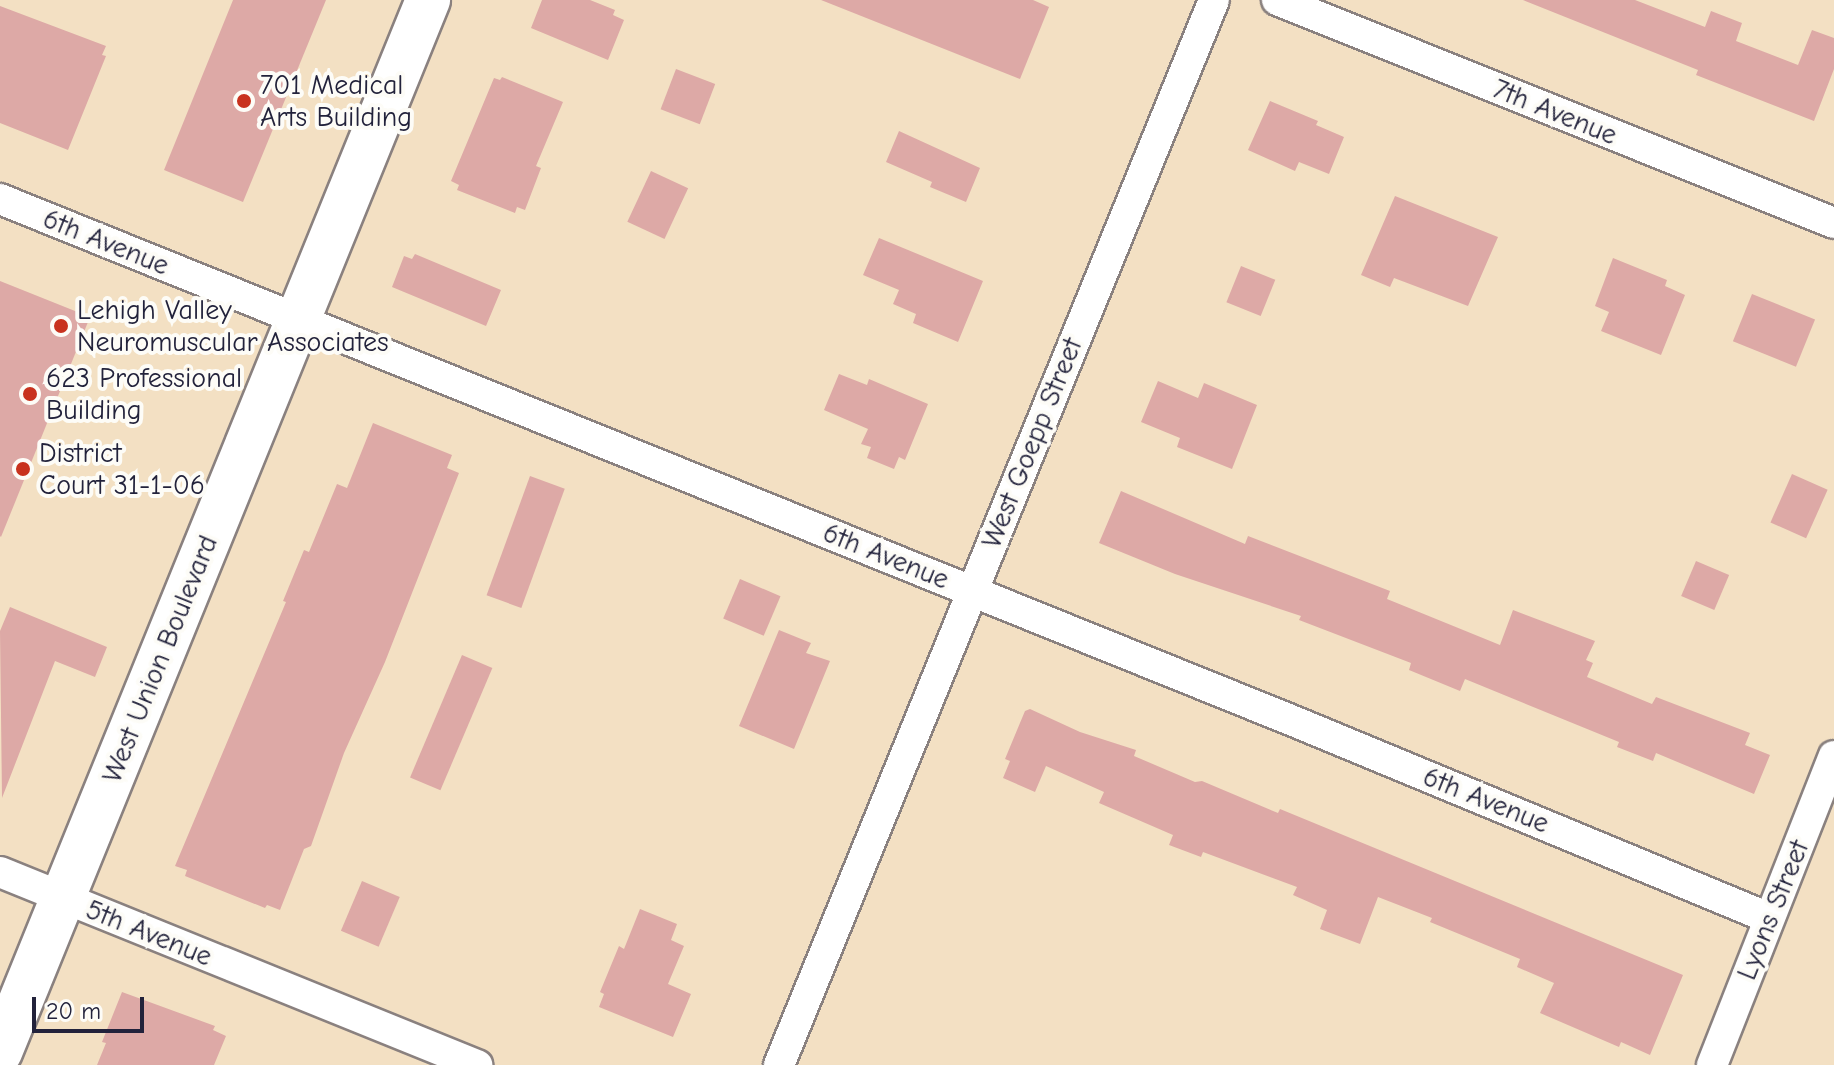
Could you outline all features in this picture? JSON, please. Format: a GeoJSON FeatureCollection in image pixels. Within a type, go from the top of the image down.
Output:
{"type":"FeatureCollection","features":[{"type":"Feature","properties":{"kind":"main road","name":"West Union Boulevard"},"geometry":{"type":"LineString","coordinates":[[0,1052],[428,0]]}},
{"type":"Feature","properties":{"kind":"street","name":"West Goepp Street"},"geometry":{"type":"LineString","coordinates":[[779,1065],[1214,0]]}},
{"type":"Feature","properties":{"kind":"street","name":"7th Avenue"},"geometry":{"type":"LineString","coordinates":[[1277,0],[1834,223]]}},
{"type":"Feature","properties":{"kind":"street","name":"6th Avenue"},"geometry":{"type":"LineString","coordinates":[[0,199],[971,591],[1769,918]]}},
{"type":"Feature","properties":{"kind":"street","name":"Lyons Street"},"geometry":{"type":"LineString","coordinates":[[1712,1065],[1834,756]]}},
{"type":"Feature","properties":{"kind":"street","name":"5th Avenue"},"geometry":{"type":"LineString","coordinates":[[0,872],[477,1065]]}},
{"type":"Feature","properties":{"kind":"building","name":"701 Medical Arts Building"},"geometry":{"type":"Polygon","coordinates":[[[233,0],[326,0],[243,202],[164,170],[233,0]]]}},
{"type":"Feature","properties":{"kind":"building"},"geometry":{"type":"Polygon","coordinates":[[[542,0],[590,0],[615,10],[613,15],[624,20],[608,60],[531,28],[542,0]]]}},
{"type":"Feature","properties":{"kind":"building"},"geometry":{"type":"Polygon","coordinates":[[[821,0],[1033,0],[1049,7],[1020,79],[821,0]]]}},
{"type":"Feature","properties":{"kind":"building"},"geometry":{"type":"Polygon","coordinates":[[[1523,0],[1635,0],[1705,27],[1711,11],[1742,23],[1736,41],[1798,65],[1812,30],[1834,38],[1834,69],[1814,121],[1696,75],[1698,70],[1523,0]]]}},
{"type":"Feature","properties":{"kind":"building"},"geometry":{"type":"Polygon","coordinates":[[[0,6],[106,46],[102,55],[106,56],[68,150],[0,123],[0,6]]]}},
{"type":"Feature","properties":{"kind":"building"},"geometry":{"type":"Polygon","coordinates":[[[676,69],[715,84],[700,124],[661,109],[676,69]]]}},
{"type":"Feature","properties":{"kind":"building"},"geometry":{"type":"Polygon","coordinates":[[[502,77],[563,102],[536,166],[541,168],[525,210],[517,207],[515,213],[457,190],[459,185],[451,181],[494,78],[500,80],[502,77]]]}},
{"type":"Feature","properties":{"kind":"building"},"geometry":{"type":"Polygon","coordinates":[[[1270,101],[1318,121],[1316,125],[1344,137],[1329,174],[1299,162],[1295,171],[1248,150],[1270,101]]]}},
{"type":"Feature","properties":{"kind":"building"},"geometry":{"type":"Polygon","coordinates":[[[899,131],[980,168],[966,202],[930,187],[932,182],[886,162],[899,131]]]}},
{"type":"Feature","properties":{"kind":"building"},"geometry":{"type":"Polygon","coordinates":[[[651,171],[688,188],[664,239],[627,222],[651,171]]]}},
{"type":"Feature","properties":{"kind":"building"},"geometry":{"type":"Polygon","coordinates":[[[1395,196],[1498,237],[1468,306],[1394,278],[1390,287],[1361,275],[1395,196]]]}},
{"type":"Feature","properties":{"kind":"building"},"geometry":{"type":"Polygon","coordinates":[[[879,238],[983,281],[958,342],[913,323],[916,314],[893,304],[899,290],[863,275],[879,238]]]}},
{"type":"Feature","properties":{"kind":"building"},"geometry":{"type":"Polygon","coordinates":[[[415,254],[501,290],[486,326],[392,287],[404,256],[412,259],[415,254]]]}},
{"type":"Feature","properties":{"kind":"building"},"geometry":{"type":"Polygon","coordinates":[[[1613,258],[1667,280],[1665,286],[1685,295],[1661,355],[1601,331],[1609,312],[1595,306],[1613,258]]]}},
{"type":"Feature","properties":{"kind":"building"},"geometry":{"type":"Polygon","coordinates":[[[1241,266],[1275,280],[1261,316],[1226,302],[1241,266]]]}},
{"type":"Feature","properties":{"kind":"building","name":"623 Professional Building"},"geometry":{"type":"Polygon","coordinates":[[[0,281],[90,317],[1,537],[0,536],[0,281]]]}},
{"type":"Feature","properties":{"kind":"building"},"geometry":{"type":"Polygon","coordinates":[[[1752,294],[1815,319],[1796,367],[1733,341],[1752,294]]]}},
{"type":"Feature","properties":{"kind":"building"},"geometry":{"type":"Polygon","coordinates":[[[839,374],[867,385],[869,379],[928,404],[905,460],[899,457],[894,469],[867,458],[871,447],[861,444],[868,429],[824,410],[839,374]]]}},
{"type":"Feature","properties":{"kind":"building"},"geometry":{"type":"Polygon","coordinates":[[[1158,381],[1198,398],[1204,383],[1257,405],[1232,469],[1177,447],[1180,438],[1141,422],[1158,381]]]}},
{"type":"Feature","properties":{"kind":"building"},"geometry":{"type":"Polygon","coordinates":[[[373,423],[452,455],[447,468],[459,473],[385,662],[344,753],[311,846],[304,849],[280,910],[267,905],[265,908],[185,876],[187,870],[175,866],[286,602],[283,601],[304,550],[309,552],[337,484],[347,488],[373,423]]]}},
{"type":"Feature","properties":{"kind":"building"},"geometry":{"type":"Polygon","coordinates":[[[1792,474],[1828,490],[1806,538],[1770,522],[1792,474]]]}},
{"type":"Feature","properties":{"kind":"building"},"geometry":{"type":"Polygon","coordinates":[[[530,476],[565,489],[521,608],[487,595],[530,476]]]}},
{"type":"Feature","properties":{"kind":"building"},"geometry":{"type":"Polygon","coordinates":[[[1121,491],[1245,544],[1248,536],[1390,591],[1387,599],[1500,645],[1513,610],[1595,641],[1586,660],[1593,663],[1587,677],[1652,704],[1656,697],[1750,733],[1745,745],[1770,755],[1754,794],[1656,753],[1653,761],[1617,747],[1619,742],[1465,679],[1460,691],[1409,670],[1411,663],[1299,620],[1301,616],[1175,574],[1099,543],[1121,491]]]}},
{"type":"Feature","properties":{"kind":"building"},"geometry":{"type":"Polygon","coordinates":[[[1696,561],[1729,575],[1714,610],[1681,596],[1696,561]]]}},
{"type":"Feature","properties":{"kind":"building"},"geometry":{"type":"Polygon","coordinates":[[[740,579],[781,596],[764,636],[723,619],[740,579]]]}},
{"type":"Feature","properties":{"kind":"building"},"geometry":{"type":"Polygon","coordinates":[[[10,607],[107,647],[95,677],[55,661],[2,798],[0,631],[10,607]]]}},
{"type":"Feature","properties":{"kind":"building"},"geometry":{"type":"Polygon","coordinates":[[[779,630],[811,643],[806,653],[830,661],[794,749],[739,726],[779,630]]]}},
{"type":"Feature","properties":{"kind":"building"},"geometry":{"type":"Polygon","coordinates":[[[462,655],[492,668],[440,790],[410,777],[462,655]]]}},
{"type":"Feature","properties":{"kind":"building"},"geometry":{"type":"Polygon","coordinates":[[[1030,709],[1080,732],[1136,750],[1134,756],[1195,782],[1202,781],[1278,813],[1280,809],[1683,975],[1650,1055],[1621,1042],[1619,1047],[1540,1013],[1554,983],[1517,967],[1520,959],[1430,922],[1432,918],[1378,897],[1360,944],[1320,929],[1327,910],[1293,895],[1297,887],[1203,852],[1201,857],[1169,845],[1173,835],[1099,803],[1104,792],[1046,766],[1035,792],[1003,778],[1010,761],[1005,759],[1025,711],[1030,709]]]}},
{"type":"Feature","properties":{"kind":"building"},"geometry":{"type":"Polygon","coordinates":[[[362,881],[400,897],[379,947],[341,931],[362,881]]]}},
{"type":"Feature","properties":{"kind":"building"},"geometry":{"type":"Polygon","coordinates":[[[640,909],[677,924],[671,940],[684,946],[668,984],[691,994],[673,1037],[599,1007],[604,994],[600,992],[619,946],[624,949],[640,909]]]}},
{"type":"Feature","properties":{"kind":"building"},"geometry":{"type":"Polygon","coordinates":[[[122,992],[215,1026],[213,1030],[226,1036],[214,1065],[97,1065],[106,1043],[102,1042],[122,992]]]}},
{"type":"Feature","properties":{"kind":"place","name":"701 Medical Arts Building"},"geometry":{"type":"Point","coordinates":[244,101]}},
{"type":"Feature","properties":{"kind":"place","name":"Lehigh Valley Neuromuscular Associates"},"geometry":{"type":"Point","coordinates":[61,326]}},
{"type":"Feature","properties":{"kind":"place","name":"623 Professional Building"},"geometry":{"type":"Point","coordinates":[30,394]}},
{"type":"Feature","properties":{"kind":"place","name":"District Court 31-1-06"},"geometry":{"type":"Point","coordinates":[23,469]}}]}
